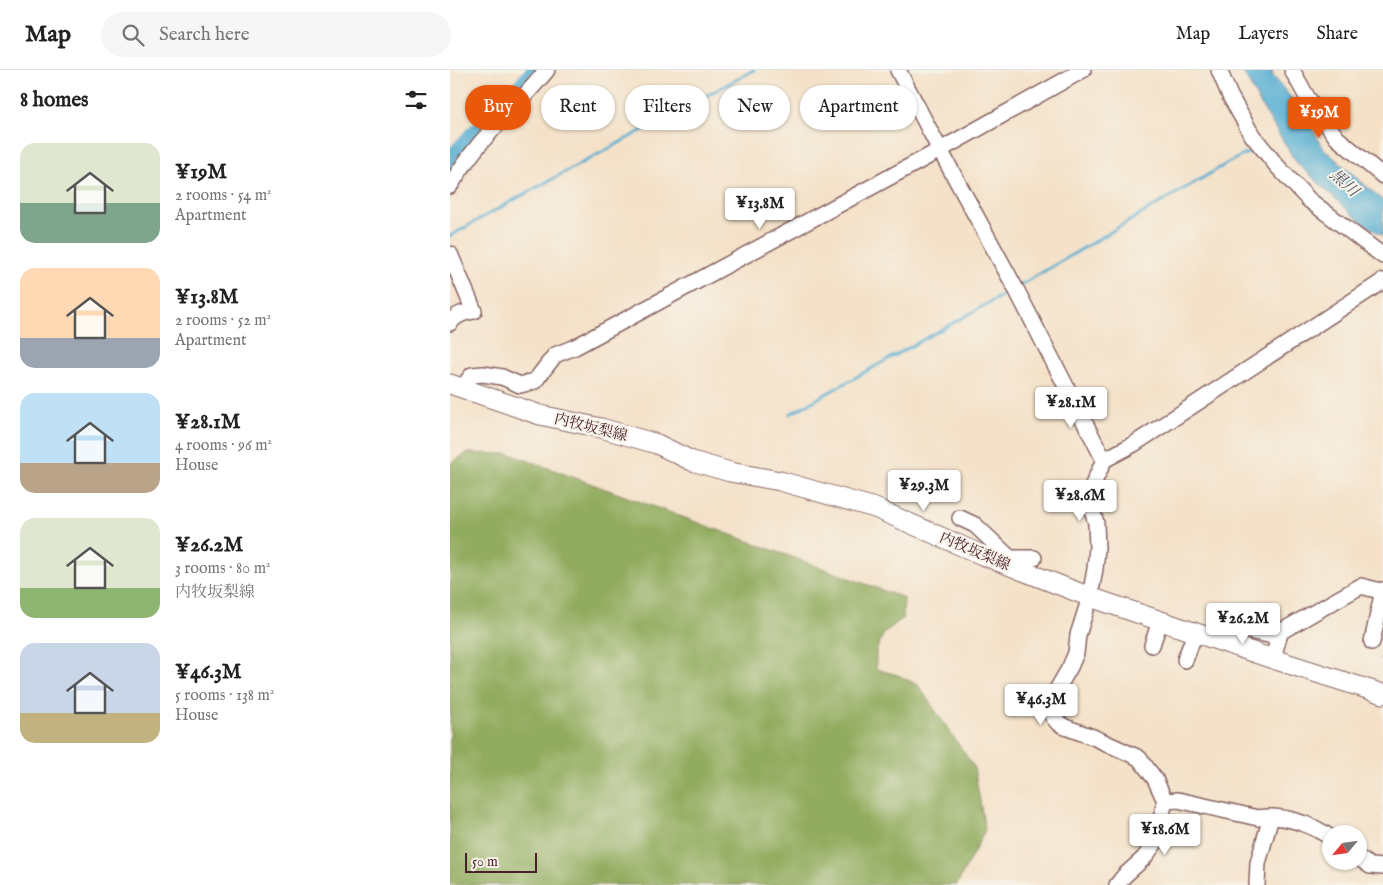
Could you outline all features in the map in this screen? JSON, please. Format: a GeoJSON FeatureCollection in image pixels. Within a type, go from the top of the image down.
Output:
{"type":"FeatureCollection","features":[{"type":"Feature","properties":{"kind":"main road","name":"内牧坂梨線"},"geometry":{"type":"LineString","coordinates":[[456,386],[540,415],[600,428],[657,444],[692,461],[780,481],[875,508],[1090,597],[1383,694]]}},
{"type":"Feature","properties":{"kind":"street"},"geometry":{"type":"LineString","coordinates":[[450,186],[461,168],[491,132],[533,88],[547,70]]}},
{"type":"Feature","properties":{"kind":"street"},"geometry":{"type":"LineString","coordinates":[[898,70],[1017,291],[1104,460]]}},
{"type":"Feature","properties":{"kind":"street"},"geometry":{"type":"LineString","coordinates":[[456,386],[472,375],[483,374],[502,377],[520,385],[535,381],[555,355],[592,337],[940,150],[1083,70]]}},
{"type":"Feature","properties":{"kind":"street"},"geometry":{"type":"LineString","coordinates":[[1220,70],[1230,96],[1252,135],[1277,166],[1309,200],[1383,256]]}},
{"type":"Feature","properties":{"kind":"street"},"geometry":{"type":"LineString","coordinates":[[1292,70],[1307,97],[1338,138],[1383,176]]}},
{"type":"Feature","properties":{"kind":"street"},"geometry":{"type":"LineString","coordinates":[[450,254],[474,311],[464,312],[450,323]]}},
{"type":"Feature","properties":{"kind":"street"},"geometry":{"type":"LineString","coordinates":[[1117,885],[1144,858],[1155,843],[1165,801],[1155,779],[1139,758],[1093,737],[1065,727],[1053,717],[1051,705],[1055,693],[1076,653],[1078,635],[1090,597],[1097,548],[1096,523],[1090,503],[1090,489],[1104,460],[1141,440],[1383,281]]}},
{"type":"Feature","properties":{"kind":"street"},"geometry":{"type":"LineString","coordinates":[[960,518],[975,525],[1009,562],[1034,558]]}},
{"type":"Feature","properties":{"kind":"street"},"geometry":{"type":"LineString","coordinates":[[1273,659],[1280,632],[1361,586],[1380,591],[1383,590],[1372,642]]}},
{"type":"Feature","properties":{"kind":"street"},"geometry":{"type":"LineString","coordinates":[[1232,618],[1236,626],[1242,630],[1279,636]]}},
{"type":"Feature","properties":{"kind":"street"},"geometry":{"type":"LineString","coordinates":[[1152,645],[1160,621]]}},
{"type":"Feature","properties":{"kind":"street"},"geometry":{"type":"LineString","coordinates":[[1185,660],[1195,633]]}},
{"type":"Feature","properties":{"kind":"street"},"geometry":{"type":"LineString","coordinates":[[1165,801],[1178,800],[1258,818],[1271,817],[1302,823],[1322,831]]}},
{"type":"Feature","properties":{"kind":"street"},"geometry":{"type":"LineString","coordinates":[[1257,885],[1258,863],[1271,817]]}},
{"type":"Feature","properties":{"kind":"street"},"geometry":{"type":"LineString","coordinates":[[1368,865],[1383,866]]}},
{"type":"Feature","properties":{"kind":"green space"},"geometry":{"type":"Polygon","coordinates":[[[467,453],[510,454],[904,598],[903,618],[884,633],[876,651],[876,669],[898,675],[918,685],[974,767],[985,830],[957,885],[450,885],[450,464],[467,453]]]}},
{"type":"Feature","properties":{"kind":"water","name":"黒川"},"geometry":{"type":"Polygon","coordinates":[[[1242,70],[1272,70],[1273,76],[1299,107],[1323,148],[1383,201],[1383,236],[1355,217],[1296,162],[1259,102],[1242,70]]]}},
{"type":"Feature","properties":{"kind":"waterway"},"geometry":{"type":"LineString","coordinates":[[450,161],[475,133],[485,128],[536,70]]}},
{"type":"Feature","properties":{"kind":"waterway"},"geometry":{"type":"LineString","coordinates":[[450,236],[754,70]]}},
{"type":"Feature","properties":{"kind":"waterway"},"geometry":{"type":"LineString","coordinates":[[1019,286],[1233,160],[1256,149]]}},
{"type":"Feature","properties":{"kind":"waterway"},"geometry":{"type":"LineString","coordinates":[[790,414],[1012,290]]}}]}
